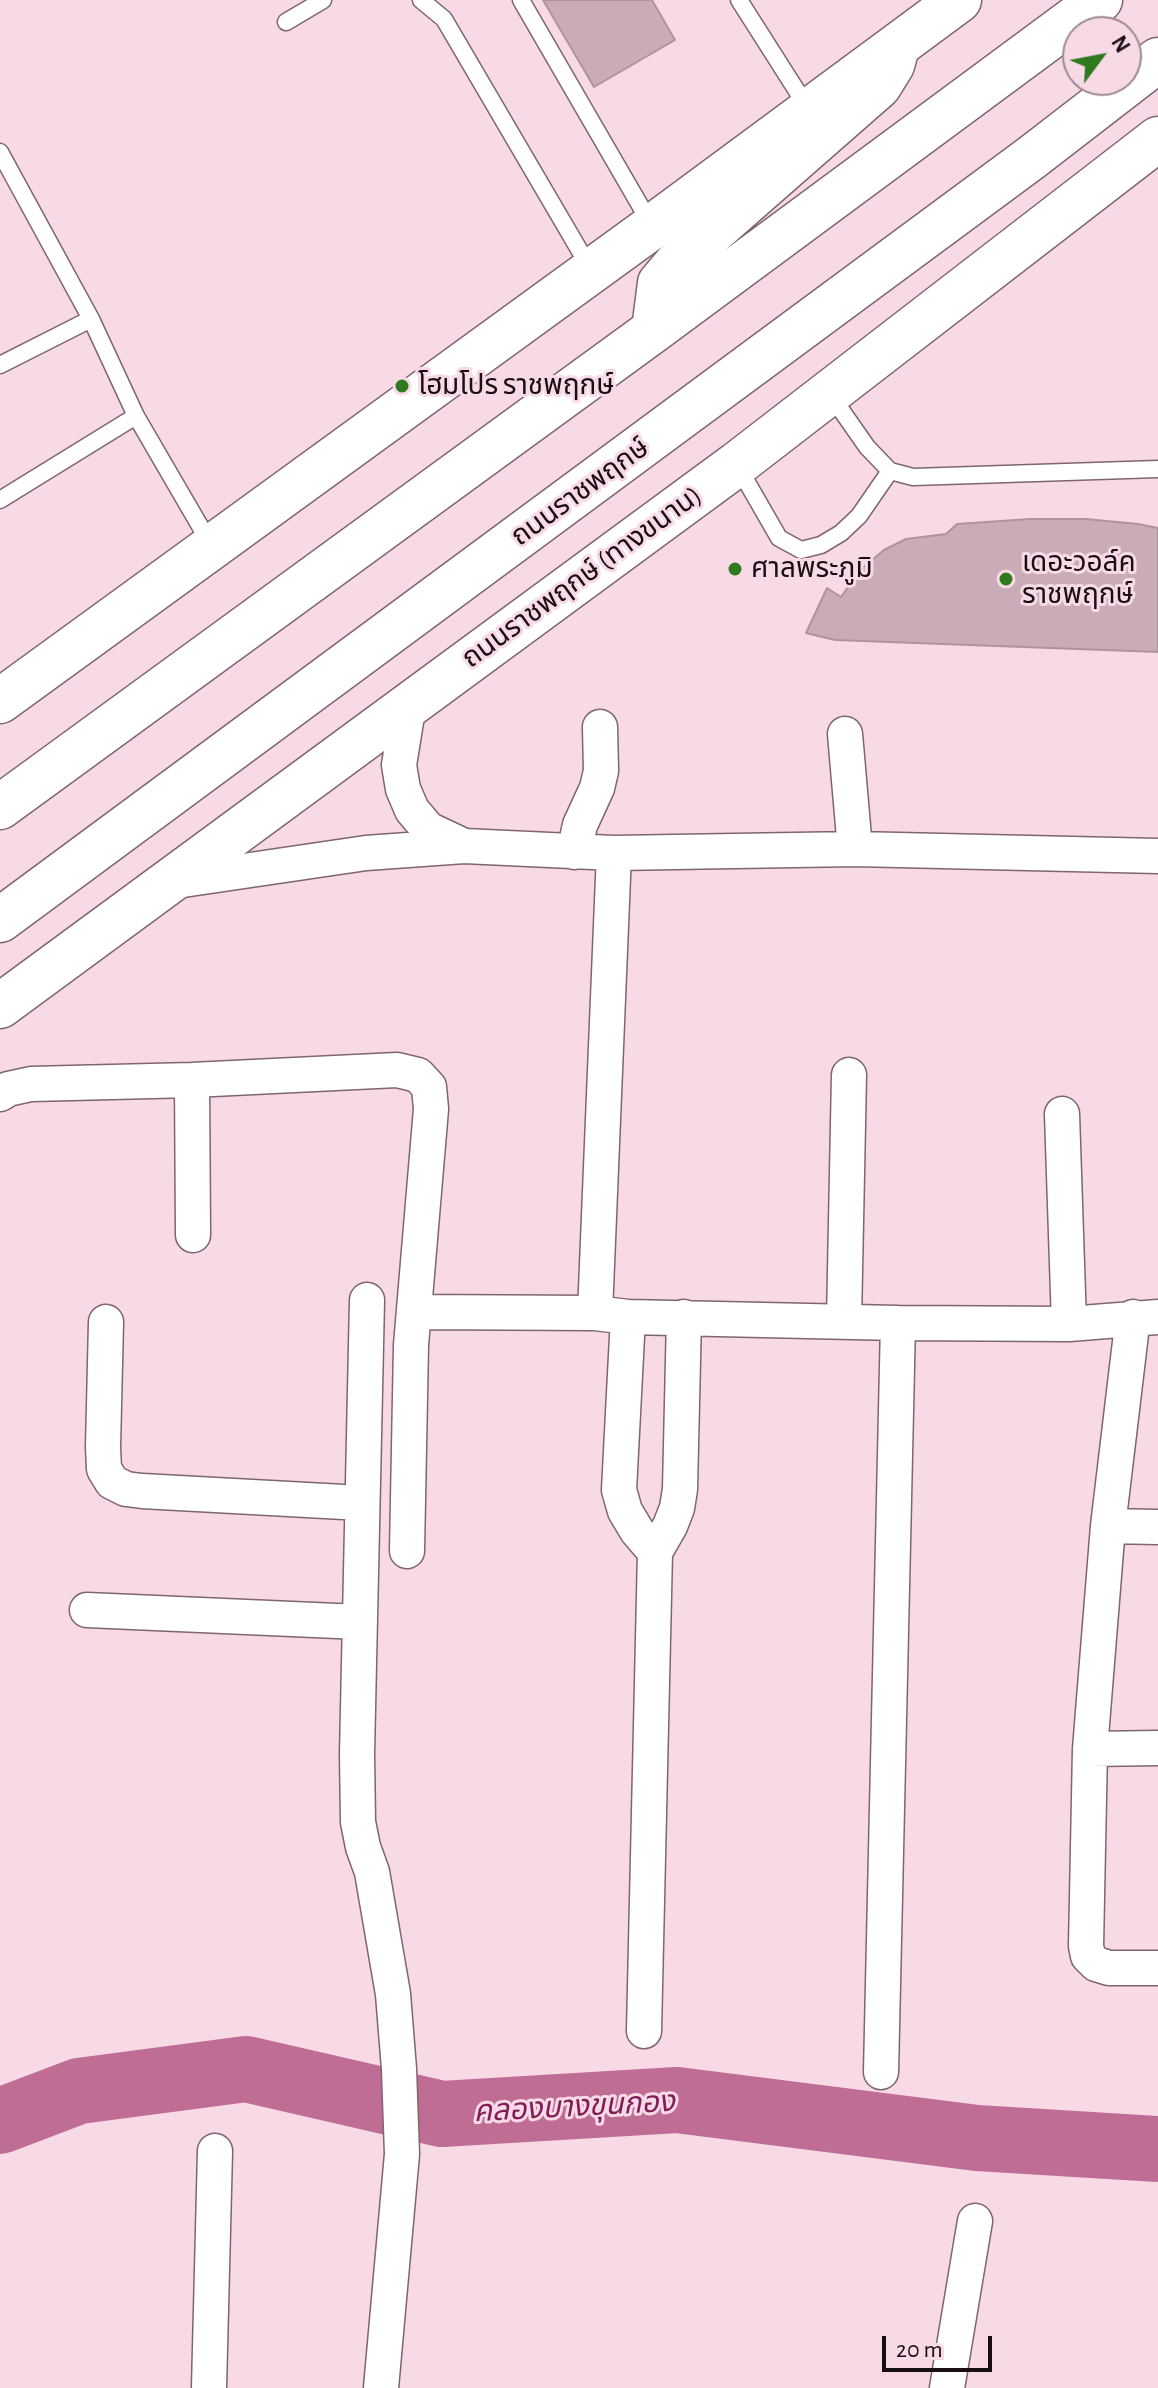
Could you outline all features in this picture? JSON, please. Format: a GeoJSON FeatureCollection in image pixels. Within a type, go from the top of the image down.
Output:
{"type":"FeatureCollection","features":[{"type":"Feature","properties":{"kind":"main road"},"geometry":{"type":"LineString","coordinates":[[0,701],[959,0]]}},
{"type":"Feature","properties":{"kind":"main road"},"geometry":{"type":"LineString","coordinates":[[0,807],[1100,0]]}},
{"type":"Feature","properties":{"kind":"main road"},"geometry":{"type":"LineString","coordinates":[[654,330],[660,283],[677,263],[879,86],[892,65],[897,47]]}},
{"type":"Feature","properties":{"kind":"main road","name":"ถนนราชพฤกษ์"},"geometry":{"type":"LineString","coordinates":[[0,920],[1031,158],[1158,60]]}},
{"type":"Feature","properties":{"kind":"main road"},"geometry":{"type":"LineString","coordinates":[[1031,158],[1081,147],[1158,99]]}},
{"type":"Feature","properties":{"kind":"main road","name":"ถนนราชพฤกษ์ (ทางขนาน)"},"geometry":{"type":"LineString","coordinates":[[0,1006],[737,464],[1158,139]]}},
{"type":"Feature","properties":{"kind":"street"},"geometry":{"type":"LineString","coordinates":[[409,703],[399,765],[403,789],[412,810],[428,829],[464,846]]}},
{"type":"Feature","properties":{"kind":"street"},"geometry":{"type":"LineString","coordinates":[[574,852],[580,825],[597,788],[601,771],[600,727]]}},
{"type":"Feature","properties":{"kind":"street"},"geometry":{"type":"LineString","coordinates":[[845,734],[855,849]]}},
{"type":"Feature","properties":{"kind":"street"},"geometry":{"type":"LineString","coordinates":[[169,882],[366,853],[464,846],[614,853],[855,849],[1158,856]]}},
{"type":"Feature","properties":{"kind":"street"},"geometry":{"type":"LineString","coordinates":[[614,853],[612,1315],[619,1490],[625,1511],[655,1552]]}},
{"type":"Feature","properties":{"kind":"street"},"geometry":{"type":"LineString","coordinates":[[0,1094],[31,1084],[397,1070],[418,1075],[429,1087],[431,1109],[411,1345],[407,1551]]}},
{"type":"Feature","properties":{"kind":"street"},"geometry":{"type":"LineString","coordinates":[[844,1320],[849,1075]]}},
{"type":"Feature","properties":{"kind":"street"},"geometry":{"type":"LineString","coordinates":[[192,1080],[193,1235]]}},
{"type":"Feature","properties":{"kind":"street"},"geometry":{"type":"LineString","coordinates":[[1062,1114],[1069,1324]]}},
{"type":"Feature","properties":{"kind":"street"},"geometry":{"type":"LineString","coordinates":[[367,1300],[358,1822],[372,1872],[393,1994],[402,2154],[381,2388]]}},
{"type":"Feature","properties":{"kind":"street"},"geometry":{"type":"LineString","coordinates":[[415,1312],[898,1323],[1069,1324],[1146,1317],[1108,1526],[1090,1749],[1086,1946],[1088,1956],[1096,1964],[1109,1968],[1158,1968]]}},
{"type":"Feature","properties":{"kind":"street"},"geometry":{"type":"LineString","coordinates":[[644,2031],[655,1552],[670,1526],[680,1489],[684,1317]]}},
{"type":"Feature","properties":{"kind":"street"},"geometry":{"type":"LineString","coordinates":[[106,1322],[103,1447],[104,1469],[112,1482],[126,1489],[142,1491],[362,1503]]}},
{"type":"Feature","properties":{"kind":"street"},"geometry":{"type":"LineString","coordinates":[[881,2072],[898,1323]]}},
{"type":"Feature","properties":{"kind":"street"},"geometry":{"type":"LineString","coordinates":[[1108,1526],[1158,1527]]}},
{"type":"Feature","properties":{"kind":"street"},"geometry":{"type":"LineString","coordinates":[[87,1610],[360,1622]]}},
{"type":"Feature","properties":{"kind":"street"},"geometry":{"type":"LineString","coordinates":[[1090,1749],[1158,1748]]}},
{"type":"Feature","properties":{"kind":"street"},"geometry":{"type":"LineString","coordinates":[[209,2388],[215,2151]]}},
{"type":"Feature","properties":{"kind":"street"},"geometry":{"type":"LineString","coordinates":[[947,2388],[975,2221]]}},
{"type":"Feature","properties":{"kind":"lane"},"geometry":{"type":"LineString","coordinates":[[286,22],[323,0]]}},
{"type":"Feature","properties":{"kind":"lane"},"geometry":{"type":"LineString","coordinates":[[421,0],[444,19],[591,271]]}},
{"type":"Feature","properties":{"kind":"lane"},"geometry":{"type":"LineString","coordinates":[[521,0],[652,227]]}},
{"type":"Feature","properties":{"kind":"lane"},"geometry":{"type":"LineString","coordinates":[[745,1],[809,111]]}},
{"type":"Feature","properties":{"kind":"lane"},"geometry":{"type":"LineString","coordinates":[[0,152],[91,319],[136,416],[212,547]]}},
{"type":"Feature","properties":{"kind":"lane"},"geometry":{"type":"LineString","coordinates":[[0,365],[91,319]]}},
{"type":"Feature","properties":{"kind":"lane"},"geometry":{"type":"LineString","coordinates":[[829,392],[867,447],[890,471],[913,477],[1158,469]]}},
{"type":"Feature","properties":{"kind":"lane"},"geometry":{"type":"LineString","coordinates":[[0,500],[136,416]]}},
{"type":"Feature","properties":{"kind":"lane"},"geometry":{"type":"LineString","coordinates":[[737,464],[779,538],[801,550],[821,545],[841,533],[859,516],[890,471]]}},
{"type":"Feature","properties":{"kind":"building"},"geometry":{"type":"Polygon","coordinates":[[[543,0],[652,0],[675,40],[594,87],[543,0]]]}},
{"type":"Feature","properties":{"kind":"building","name":"เดอะวอล์ค ราชพฤกษ์"},"geometry":{"type":"Polygon","coordinates":[[[1086,519],[1158,528],[1158,652],[835,640],[806,633],[827,588],[841,597],[861,569],[884,550],[906,539],[946,534],[957,524],[1086,519]]]}},
{"type":"Feature","properties":{"kind":"waterway","name":"คลองบางขุนกอง"},"geometry":{"type":"LineString","coordinates":[[0,2121],[79,2091],[246,2069],[442,2114],[677,2100],[977,2138],[1158,2149]]}},
{"type":"Feature","properties":{"kind":"place","name":"โฮมโปร ราชพฤกษ์"},"geometry":{"type":"Point","coordinates":[402,386]}},
{"type":"Feature","properties":{"kind":"place","name":"ศาลพระภูมิ"},"geometry":{"type":"Point","coordinates":[735,569]}},
{"type":"Feature","properties":{"kind":"place","name":"เดอะวอล์ค ราชพฤกษ์"},"geometry":{"type":"Point","coordinates":[1006,579]}}]}
